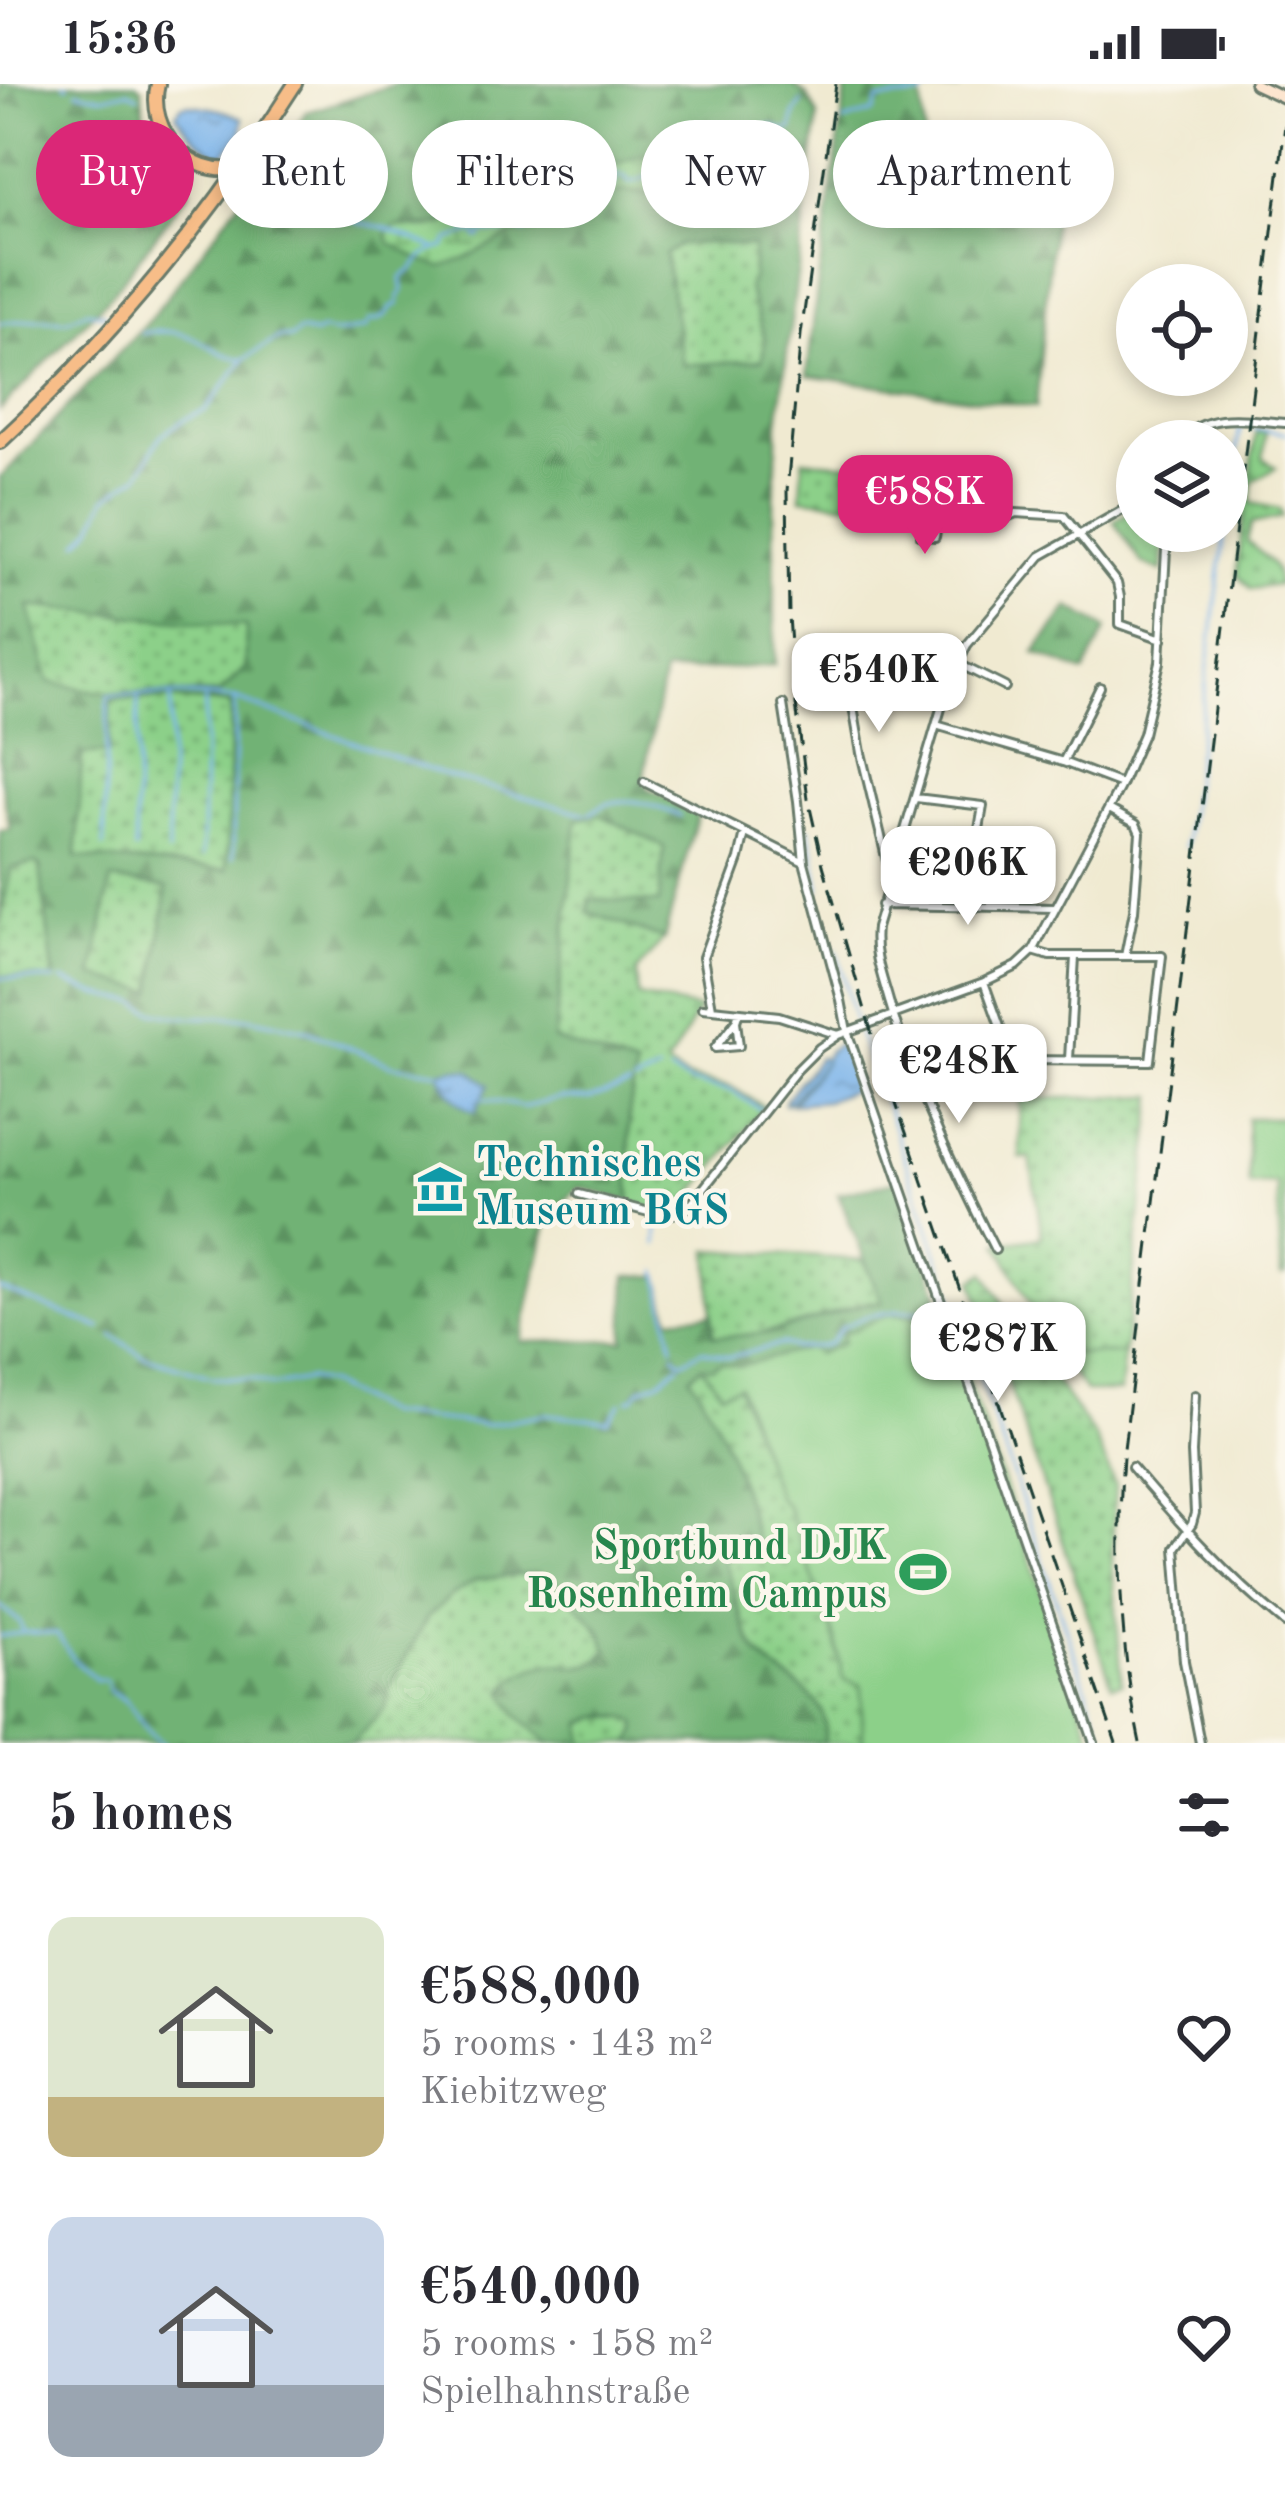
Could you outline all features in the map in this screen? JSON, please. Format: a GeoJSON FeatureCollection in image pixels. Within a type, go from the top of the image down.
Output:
{"type":"FeatureCollection","features":[{"type":"Feature","properties":{"kind":"highway"},"geometry":{"type":"LineString","coordinates":[[158,84],[155,108],[162,129],[205,169],[218,171]]}},
{"type":"Feature","properties":{"kind":"highway"},"geometry":{"type":"LineString","coordinates":[[271,120],[295,84]]}},
{"type":"Feature","properties":{"kind":"highway"},"geometry":{"type":"LineString","coordinates":[[205,169],[214,190],[213,202]]}},
{"type":"Feature","properties":{"kind":"highway"},"geometry":{"type":"LineString","coordinates":[[0,442],[129,308],[218,195]]}},
{"type":"Feature","properties":{"kind":"street"},"geometry":{"type":"LineString","coordinates":[[1256,84],[1285,98]]}},
{"type":"Feature","properties":{"kind":"street"},"geometry":{"type":"LineString","coordinates":[[1212,420],[1285,423]]}},
{"type":"Feature","properties":{"kind":"street"},"geometry":{"type":"LineString","coordinates":[[893,508],[998,520],[1016,513],[1064,516],[1117,583],[1120,624],[1162,639]]}},
{"type":"Feature","properties":{"kind":"street"},"geometry":{"type":"LineString","coordinates":[[923,514],[921,536],[935,537],[939,515]]}},
{"type":"Feature","properties":{"kind":"street"},"geometry":{"type":"LineString","coordinates":[[995,1250],[928,1110],[876,956],[876,928],[936,725],[967,645],[1041,556],[1116,514]]}},
{"type":"Feature","properties":{"kind":"street"},"geometry":{"type":"LineString","coordinates":[[579,1194],[664,1216],[682,1212],[809,1057],[842,1033],[984,982],[1017,966],[1033,951],[1143,734],[1160,662],[1166,552]]}},
{"type":"Feature","properties":{"kind":"street"},"geometry":{"type":"LineString","coordinates":[[891,878],[852,701],[861,641],[956,666],[1005,687]]}},
{"type":"Feature","properties":{"kind":"street"},"geometry":{"type":"LineString","coordinates":[[1064,762],[1100,686]]}},
{"type":"Feature","properties":{"kind":"street"},"geometry":{"type":"LineString","coordinates":[[783,704],[805,862],[842,1000],[842,1033],[1094,1743]]}},
{"type":"Feature","properties":{"kind":"street"},"geometry":{"type":"LineString","coordinates":[[936,725],[1064,762],[1121,784]]}},
{"type":"Feature","properties":{"kind":"street"},"geometry":{"type":"LineString","coordinates":[[644,782],[805,862]]}},
{"type":"Feature","properties":{"kind":"street"},"geometry":{"type":"LineString","coordinates":[[916,798],[982,806],[966,907]]}},
{"type":"Feature","properties":{"kind":"street"},"geometry":{"type":"LineString","coordinates":[[1108,808],[1136,824],[1140,833],[1125,956]]}},
{"type":"Feature","properties":{"kind":"street"},"geometry":{"type":"LineString","coordinates":[[745,832],[703,957],[707,1008],[779,1016],[842,1033]]}},
{"type":"Feature","properties":{"kind":"street"},"geometry":{"type":"LineString","coordinates":[[881,905],[1055,908]]}},
{"type":"Feature","properties":{"kind":"street"},"geometry":{"type":"LineString","coordinates":[[984,982],[1012,1060],[1150,1060],[1162,956],[1050,956],[1033,951]]}},
{"type":"Feature","properties":{"kind":"street"},"geometry":{"type":"LineString","coordinates":[[1069,1059],[1075,956]]}},
{"type":"Feature","properties":{"kind":"street"},"geometry":{"type":"LineString","coordinates":[[736,1022],[739,1046],[715,1048],[739,1012]]}},
{"type":"Feature","properties":{"kind":"street"},"geometry":{"type":"LineString","coordinates":[[1195,1395],[1195,1513],[1175,1548],[1184,1661],[1200,1743]]}},
{"type":"Feature","properties":{"kind":"street"},"geometry":{"type":"LineString","coordinates":[[1132,1467],[1186,1531],[1285,1623]]}},
{"type":"Feature","properties":{"kind":"green space"},"geometry":{"type":"Polygon","coordinates":[[[0,84],[136,84],[142,88],[145,120],[36,120],[36,228],[161,228],[113,293],[0,410],[0,84]]]}},
{"type":"Feature","properties":{"kind":"green space"},"geometry":{"type":"Polygon","coordinates":[[[396,84],[792,84],[807,95],[818,116],[809,185],[809,120],[641,120],[641,155],[617,165],[617,120],[412,120],[412,226],[396,226],[387,234],[390,243],[441,267],[511,235],[558,228],[617,228],[617,193],[621,191],[641,193],[641,228],[803,228],[778,422],[775,665],[664,673],[644,774],[648,789],[698,813],[664,939],[588,912],[590,899],[659,903],[664,847],[601,815],[577,819],[554,1040],[636,1068],[629,1113],[630,1202],[580,1187],[549,1215],[521,1342],[624,1340],[627,1276],[659,1276],[670,1318],[711,1314],[713,1336],[773,1331],[882,1302],[838,1194],[899,1180],[947,1320],[843,1343],[817,1354],[809,1349],[739,1366],[721,1362],[702,1366],[690,1376],[731,1458],[757,1545],[724,1561],[742,1621],[756,1651],[804,1690],[822,1712],[823,1743],[631,1743],[637,1723],[610,1716],[583,1723],[584,1743],[550,1743],[518,1716],[504,1692],[518,1676],[539,1666],[589,1665],[608,1649],[601,1631],[557,1583],[538,1573],[476,1580],[452,1595],[427,1618],[389,1688],[385,1708],[352,1743],[0,1743],[0,976],[54,979],[40,866],[11,868],[0,923],[0,830],[10,829],[0,774],[0,478],[151,318],[219,228],[388,228],[388,120],[301,120],[307,112],[396,84]],[[681,244],[665,254],[683,365],[762,360],[765,339],[748,288],[753,277],[753,246],[681,244]],[[29,606],[49,682],[104,693],[219,694],[246,667],[246,626],[29,606]],[[110,699],[109,753],[82,754],[76,857],[227,870],[231,704],[110,699]],[[111,880],[93,976],[153,992],[167,888],[111,880]]]}},
{"type":"Feature","properties":{"kind":"green space"},"geometry":{"type":"Polygon","coordinates":[[[847,84],[958,84],[959,89],[921,92],[924,120],[842,120],[847,84]]]}},
{"type":"Feature","properties":{"kind":"green space"},"geometry":{"type":"Polygon","coordinates":[[[641,155],[641,193],[617,193],[617,164],[641,155]]]}},
{"type":"Feature","properties":{"kind":"green space"},"geometry":{"type":"Polygon","coordinates":[[[833,180],[833,228],[1053,228],[1036,407],[807,376],[833,180]]]}},
{"type":"Feature","properties":{"kind":"green space"},"geometry":{"type":"Polygon","coordinates":[[[396,226],[558,228],[511,235],[441,267],[390,243],[387,233],[396,226]]]}},
{"type":"Feature","properties":{"kind":"green space"},"geometry":{"type":"Polygon","coordinates":[[[681,244],[753,245],[753,278],[748,288],[765,339],[762,361],[683,365],[665,254],[681,244]]]}},
{"type":"Feature","properties":{"kind":"green space"},"geometry":{"type":"Polygon","coordinates":[[[1266,432],[1263,458],[1276,468],[1253,481],[1251,503],[1280,509],[1282,517],[1251,524],[1248,538],[1248,489],[1256,433],[1266,432]]]}},
{"type":"Feature","properties":{"kind":"green space"},"geometry":{"type":"Polygon","coordinates":[[[803,459],[875,467],[877,507],[801,498],[803,459]]]}},
{"type":"Feature","properties":{"kind":"green space"},"geometry":{"type":"Polygon","coordinates":[[[1248,543],[1272,565],[1278,585],[1251,589],[1238,576],[1239,552],[1248,552],[1248,543]]]}},
{"type":"Feature","properties":{"kind":"green space"},"geometry":{"type":"Polygon","coordinates":[[[1135,552],[1163,552],[1162,571],[1142,563],[1135,552]]]}},
{"type":"Feature","properties":{"kind":"green space"},"geometry":{"type":"Polygon","coordinates":[[[28,606],[247,626],[246,667],[219,694],[104,693],[48,682],[28,606]]]}},
{"type":"Feature","properties":{"kind":"green space"},"geometry":{"type":"Polygon","coordinates":[[[1069,607],[1107,628],[1084,673],[1035,653],[1069,607]]]}},
{"type":"Feature","properties":{"kind":"green space"},"geometry":{"type":"Polygon","coordinates":[[[110,699],[231,704],[228,871],[76,858],[82,753],[110,699]]]}},
{"type":"Feature","properties":{"kind":"green space"},"geometry":{"type":"Polygon","coordinates":[[[601,815],[664,847],[659,904],[590,899],[588,912],[664,939],[636,972],[638,997],[699,1009],[667,1066],[686,1078],[731,1087],[764,1107],[688,1200],[667,1210],[630,1202],[629,1113],[636,1068],[554,1041],[577,819],[601,815]]]}},
{"type":"Feature","properties":{"kind":"green space"},"geometry":{"type":"Polygon","coordinates":[[[35,862],[40,866],[54,980],[0,976],[0,923],[11,868],[35,862]]]}},
{"type":"Feature","properties":{"kind":"green space"},"geometry":{"type":"Polygon","coordinates":[[[111,879],[167,888],[154,992],[93,977],[111,879]]]}},
{"type":"Feature","properties":{"kind":"green space"},"geometry":{"type":"Polygon","coordinates":[[[1154,1096],[1124,1354],[1064,1354],[1037,1317],[998,1244],[1042,1237],[1030,1158],[1020,1158],[1020,1099],[1154,1096]]]}},
{"type":"Feature","properties":{"kind":"green space"},"geometry":{"type":"Polygon","coordinates":[[[1247,1118],[1285,1118],[1285,1275],[1281,1275],[1277,1184],[1249,1185],[1247,1118]]]}},
{"type":"Feature","properties":{"kind":"green space"},"geometry":{"type":"Polygon","coordinates":[[[709,1250],[863,1260],[883,1302],[767,1332],[713,1336],[709,1250]]]}},
{"type":"Feature","properties":{"kind":"green space"},"geometry":{"type":"Polygon","coordinates":[[[985,1272],[1019,1331],[1094,1435],[1115,1485],[1112,1560],[1122,1683],[1112,1685],[973,1280],[985,1272]]]}},
{"type":"Feature","properties":{"kind":"green space","name":"Sportbund DJK Rosenheim Campus"},"geometry":{"type":"Polygon","coordinates":[[[889,1314],[947,1320],[1094,1743],[863,1743],[861,1685],[843,1679],[835,1638],[787,1506],[777,1496],[739,1386],[721,1392],[702,1366],[721,1362],[739,1366],[809,1348],[817,1354],[843,1343],[842,1335],[889,1314]]]}},
{"type":"Feature","properties":{"kind":"green space"},"geometry":{"type":"Polygon","coordinates":[[[1064,1354],[1124,1354],[1120,1392],[1086,1392],[1063,1361],[1064,1354]]]}},
{"type":"Feature","properties":{"kind":"green space"},"geometry":{"type":"Polygon","coordinates":[[[702,1366],[721,1392],[738,1386],[835,1638],[843,1679],[861,1685],[863,1743],[823,1743],[825,1726],[814,1700],[766,1661],[747,1633],[724,1561],[757,1545],[690,1376],[702,1366]]]}},
{"type":"Feature","properties":{"kind":"green space"},"geometry":{"type":"Polygon","coordinates":[[[538,1573],[580,1606],[608,1650],[590,1664],[554,1664],[550,1743],[352,1743],[384,1708],[389,1688],[428,1617],[452,1595],[476,1580],[538,1573]]]}},
{"type":"Feature","properties":{"kind":"green space"},"geometry":{"type":"Polygon","coordinates":[[[598,1717],[630,1718],[637,1723],[631,1743],[584,1743],[583,1723],[598,1717]]]}},
{"type":"Feature","properties":{"kind":"water"},"geometry":{"type":"Polygon","coordinates":[[[181,106],[221,110],[243,120],[218,120],[218,154],[194,137],[194,120],[180,120],[176,114],[181,106]]]}},
{"type":"Feature","properties":{"kind":"water"},"geometry":{"type":"Polygon","coordinates":[[[838,1044],[855,1089],[826,1101],[792,1104],[826,1060],[785,1104],[819,1057],[825,1058],[838,1044]]]}},
{"type":"Feature","properties":{"kind":"water"},"geometry":{"type":"Polygon","coordinates":[[[469,1070],[489,1085],[475,1112],[445,1085],[439,1072],[469,1070]]]}},
{"type":"Feature","properties":{"kind":"waterway"},"geometry":{"type":"LineString","coordinates":[[849,120],[874,112],[878,100],[922,96],[938,86],[958,88]]}},
{"type":"Feature","properties":{"kind":"waterway"},"geometry":{"type":"LineString","coordinates":[[77,91],[103,97],[127,91],[138,96]]}},
{"type":"Feature","properties":{"kind":"waterway"},"geometry":{"type":"LineString","coordinates":[[79,542],[93,527],[106,498],[139,475],[161,435],[206,410],[244,359],[280,337],[291,338],[299,331],[339,333],[366,328],[369,321],[399,304],[401,277],[449,240],[473,232],[479,238],[485,232],[511,228],[524,232],[558,211],[566,199],[599,191],[602,184],[614,185],[616,174],[628,182],[638,181],[680,168],[689,157],[708,161],[733,142],[734,136],[763,135],[766,126],[792,129],[802,102]]}},
{"type":"Feature","properties":{"kind":"waterway"},"geometry":{"type":"LineString","coordinates":[[385,228],[435,248]]}},
{"type":"Feature","properties":{"kind":"waterway"},"geometry":{"type":"LineString","coordinates":[[0,323],[66,320],[86,311],[105,314]]}},
{"type":"Feature","properties":{"kind":"waterway"},"geometry":{"type":"LineString","coordinates":[[141,333],[180,334],[242,359]]}},
{"type":"Feature","properties":{"kind":"waterway"},"geometry":{"type":"LineString","coordinates":[[1254,429],[1285,433]]}},
{"type":"Feature","properties":{"kind":"waterway"},"geometry":{"type":"LineString","coordinates":[[1185,847],[1222,552]]}},
{"type":"Feature","properties":{"kind":"waterway"},"geometry":{"type":"LineString","coordinates":[[104,847],[108,695],[235,699],[444,775],[586,814]]}},
{"type":"Feature","properties":{"kind":"waterway"},"geometry":{"type":"LineString","coordinates":[[168,853],[171,695]]}},
{"type":"Feature","properties":{"kind":"waterway"},"geometry":{"type":"LineString","coordinates":[[135,850],[138,696]]}},
{"type":"Feature","properties":{"kind":"waterway"},"geometry":{"type":"LineString","coordinates":[[202,857],[205,697]]}},
{"type":"Feature","properties":{"kind":"waterway"},"geometry":{"type":"LineString","coordinates":[[233,858],[235,699]]}},
{"type":"Feature","properties":{"kind":"waterway"},"geometry":{"type":"LineString","coordinates":[[590,814],[623,801],[680,816]]}},
{"type":"Feature","properties":{"kind":"waterway"},"geometry":{"type":"LineString","coordinates":[[809,828],[820,889]]}},
{"type":"Feature","properties":{"kind":"waterway"},"geometry":{"type":"LineString","coordinates":[[837,951],[854,1020]]}},
{"type":"Feature","properties":{"kind":"waterway"},"geometry":{"type":"LineString","coordinates":[[0,978],[55,980]]}},
{"type":"Feature","properties":{"kind":"waterway"},"geometry":{"type":"LineString","coordinates":[[62,980],[154,1012],[252,1018],[304,1029],[392,1065],[439,1072]]}},
{"type":"Feature","properties":{"kind":"waterway"},"geometry":{"type":"LineString","coordinates":[[858,1033],[1105,1743]]}},
{"type":"Feature","properties":{"kind":"waterway"},"geometry":{"type":"LineString","coordinates":[[634,1083],[659,1072]]}},
{"type":"Feature","properties":{"kind":"waterway"},"geometry":{"type":"LineString","coordinates":[[669,1072],[691,1083],[732,1091],[760,1109]]}},
{"type":"Feature","properties":{"kind":"waterway"},"geometry":{"type":"LineString","coordinates":[[483,1099],[524,1107],[562,1098],[588,1099],[629,1086]]}},
{"type":"Feature","properties":{"kind":"waterway"},"geometry":{"type":"LineString","coordinates":[[657,1245],[658,1223]]}},
{"type":"Feature","properties":{"kind":"waterway"},"geometry":{"type":"LineString","coordinates":[[658,1271],[673,1347]]}},
{"type":"Feature","properties":{"kind":"waterway"},"geometry":{"type":"LineString","coordinates":[[0,1289],[101,1328]]}},
{"type":"Feature","properties":{"kind":"waterway"},"geometry":{"type":"LineString","coordinates":[[674,1354],[682,1362],[702,1350],[729,1357],[782,1344],[822,1346],[842,1327],[867,1316],[941,1311]]}},
{"type":"Feature","properties":{"kind":"waterway"},"geometry":{"type":"LineString","coordinates":[[113,1336],[143,1356],[214,1378],[251,1379],[273,1386],[308,1379],[330,1385],[385,1414],[485,1425],[545,1414],[608,1421],[621,1403]]}},
{"type":"Feature","properties":{"kind":"waterway"},"geometry":{"type":"LineString","coordinates":[[628,1400],[679,1365]]}},
{"type":"Feature","properties":{"kind":"waterway"},"geometry":{"type":"LineString","coordinates":[[0,1606],[20,1622],[23,1632],[57,1634],[75,1661],[97,1680],[106,1680],[109,1691],[126,1702],[163,1743]]}},
{"type":"Feature","properties":{"kind":"waterway"},"geometry":{"type":"LineString","coordinates":[[0,1636],[22,1633]]}},
{"type":"Feature","properties":{"kind":"railway"},"geometry":{"type":"LineString","coordinates":[[836,84],[801,334],[787,491],[789,616],[808,799],[872,1034],[1116,1743]]}},
{"type":"Feature","properties":{"kind":"railway"},"geometry":{"type":"LineString","coordinates":[[1140,1743],[1121,1601],[1123,1457],[1285,125]]}},
{"type":"Feature","properties":{"kind":"place","name":"Technisches Museum BGS"},"geometry":{"type":"Point","coordinates":[440,1189]}},
{"type":"Feature","properties":{"kind":"place","name":"Sportbund DJK Rosenheim Campus"},"geometry":{"type":"Point","coordinates":[923,1572]}}]}
